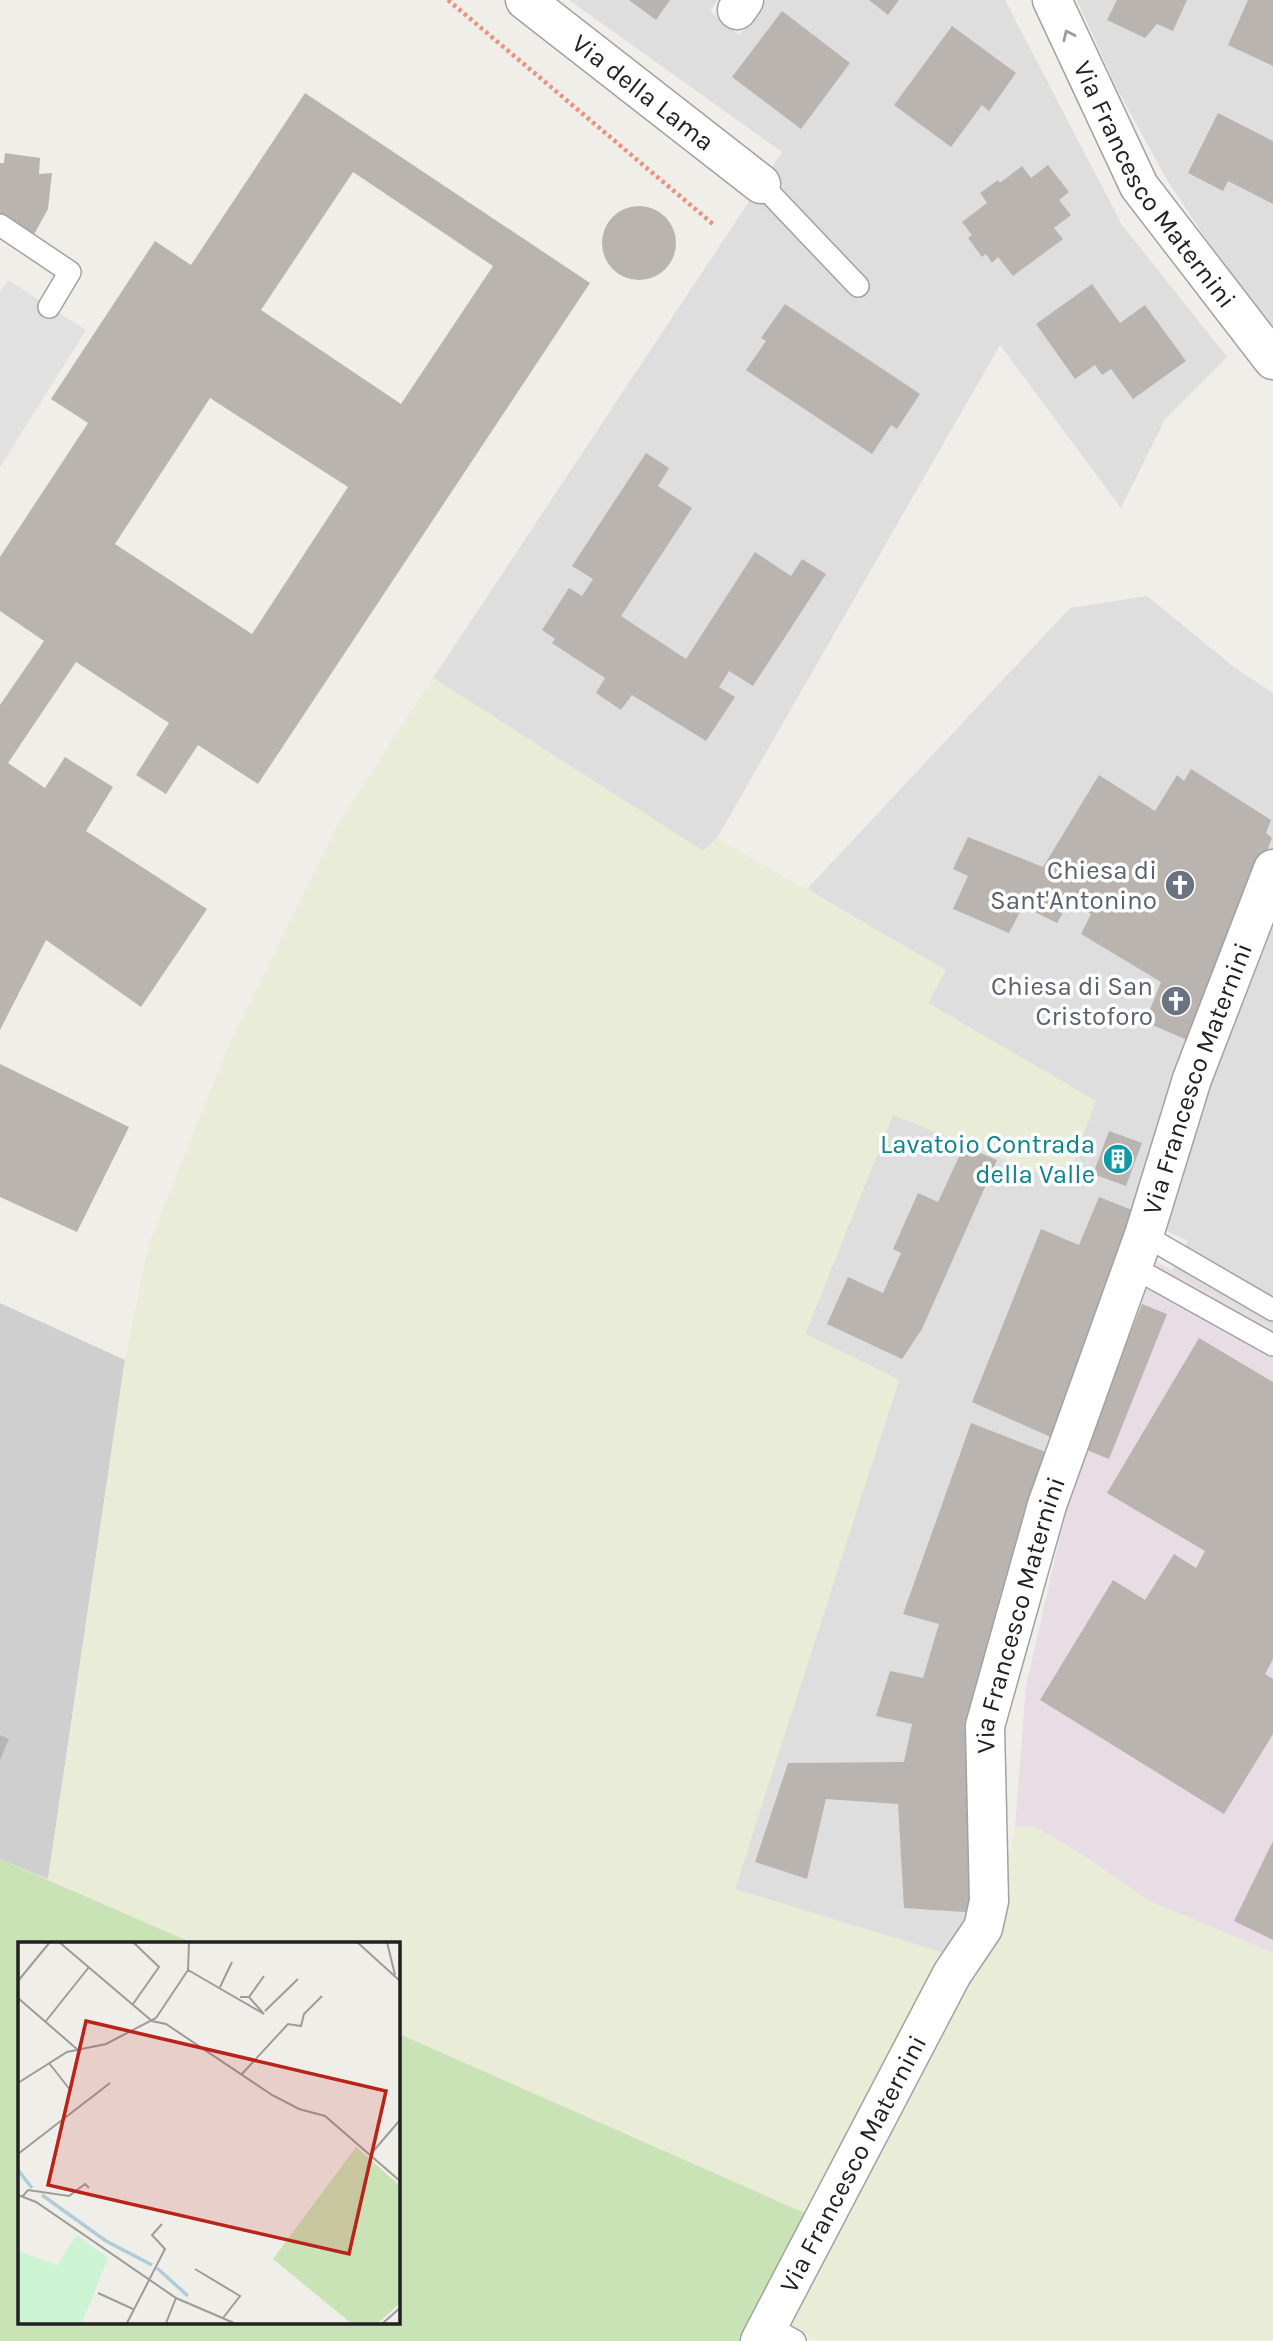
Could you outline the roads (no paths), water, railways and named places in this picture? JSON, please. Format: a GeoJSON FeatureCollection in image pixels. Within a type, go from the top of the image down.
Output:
{"type":"FeatureCollection","features":[{"type":"Feature","properties":{"kind":"street","name":"Via della Lama"},"geometry":{"type":"LineString","coordinates":[[525,0],[761,184]]}},
{"type":"Feature","properties":{"kind":"street","name":"Via Francesco Maternini"},"geometry":{"type":"LineString","coordinates":[[1052,0],[1139,186],[1273,360]]}},
{"type":"Feature","properties":{"kind":"street","name":"Via Francesco Maternini"},"geometry":{"type":"LineString","coordinates":[[774,2336],[952,1974],[983,1928],[989,1900],[990,1871],[985,1726],[1047,1506],[1139,1251],[1192,1079],[1273,869]]}},
{"type":"Feature","properties":{"kind":"lane"},"geometry":{"type":"LineString","coordinates":[[761,184],[858,286]]}},
{"type":"Feature","properties":{"kind":"lane"},"geometry":{"type":"LineString","coordinates":[[0,225],[70,272],[49,307]]}},
{"type":"Feature","properties":{"kind":"lane"},"geometry":{"type":"LineString","coordinates":[[1139,1251],[1273,1310]]}},
{"type":"Feature","properties":{"kind":"lane"},"geometry":{"type":"LineString","coordinates":[[1139,1251],[1273,1345]]}},
{"type":"Feature","properties":{"kind":"place","name":"Chiesa di Sant'Antonino"},"geometry":{"type":"Point","coordinates":[1180,885]}},
{"type":"Feature","properties":{"kind":"place","name":"Chiesa di San Cristoforo"},"geometry":{"type":"Point","coordinates":[1176,1001]}},
{"type":"Feature","properties":{"kind":"place","name":"Lavatoio Contrada della Valle"},"geometry":{"type":"Point","coordinates":[1118,1159]}}]}
